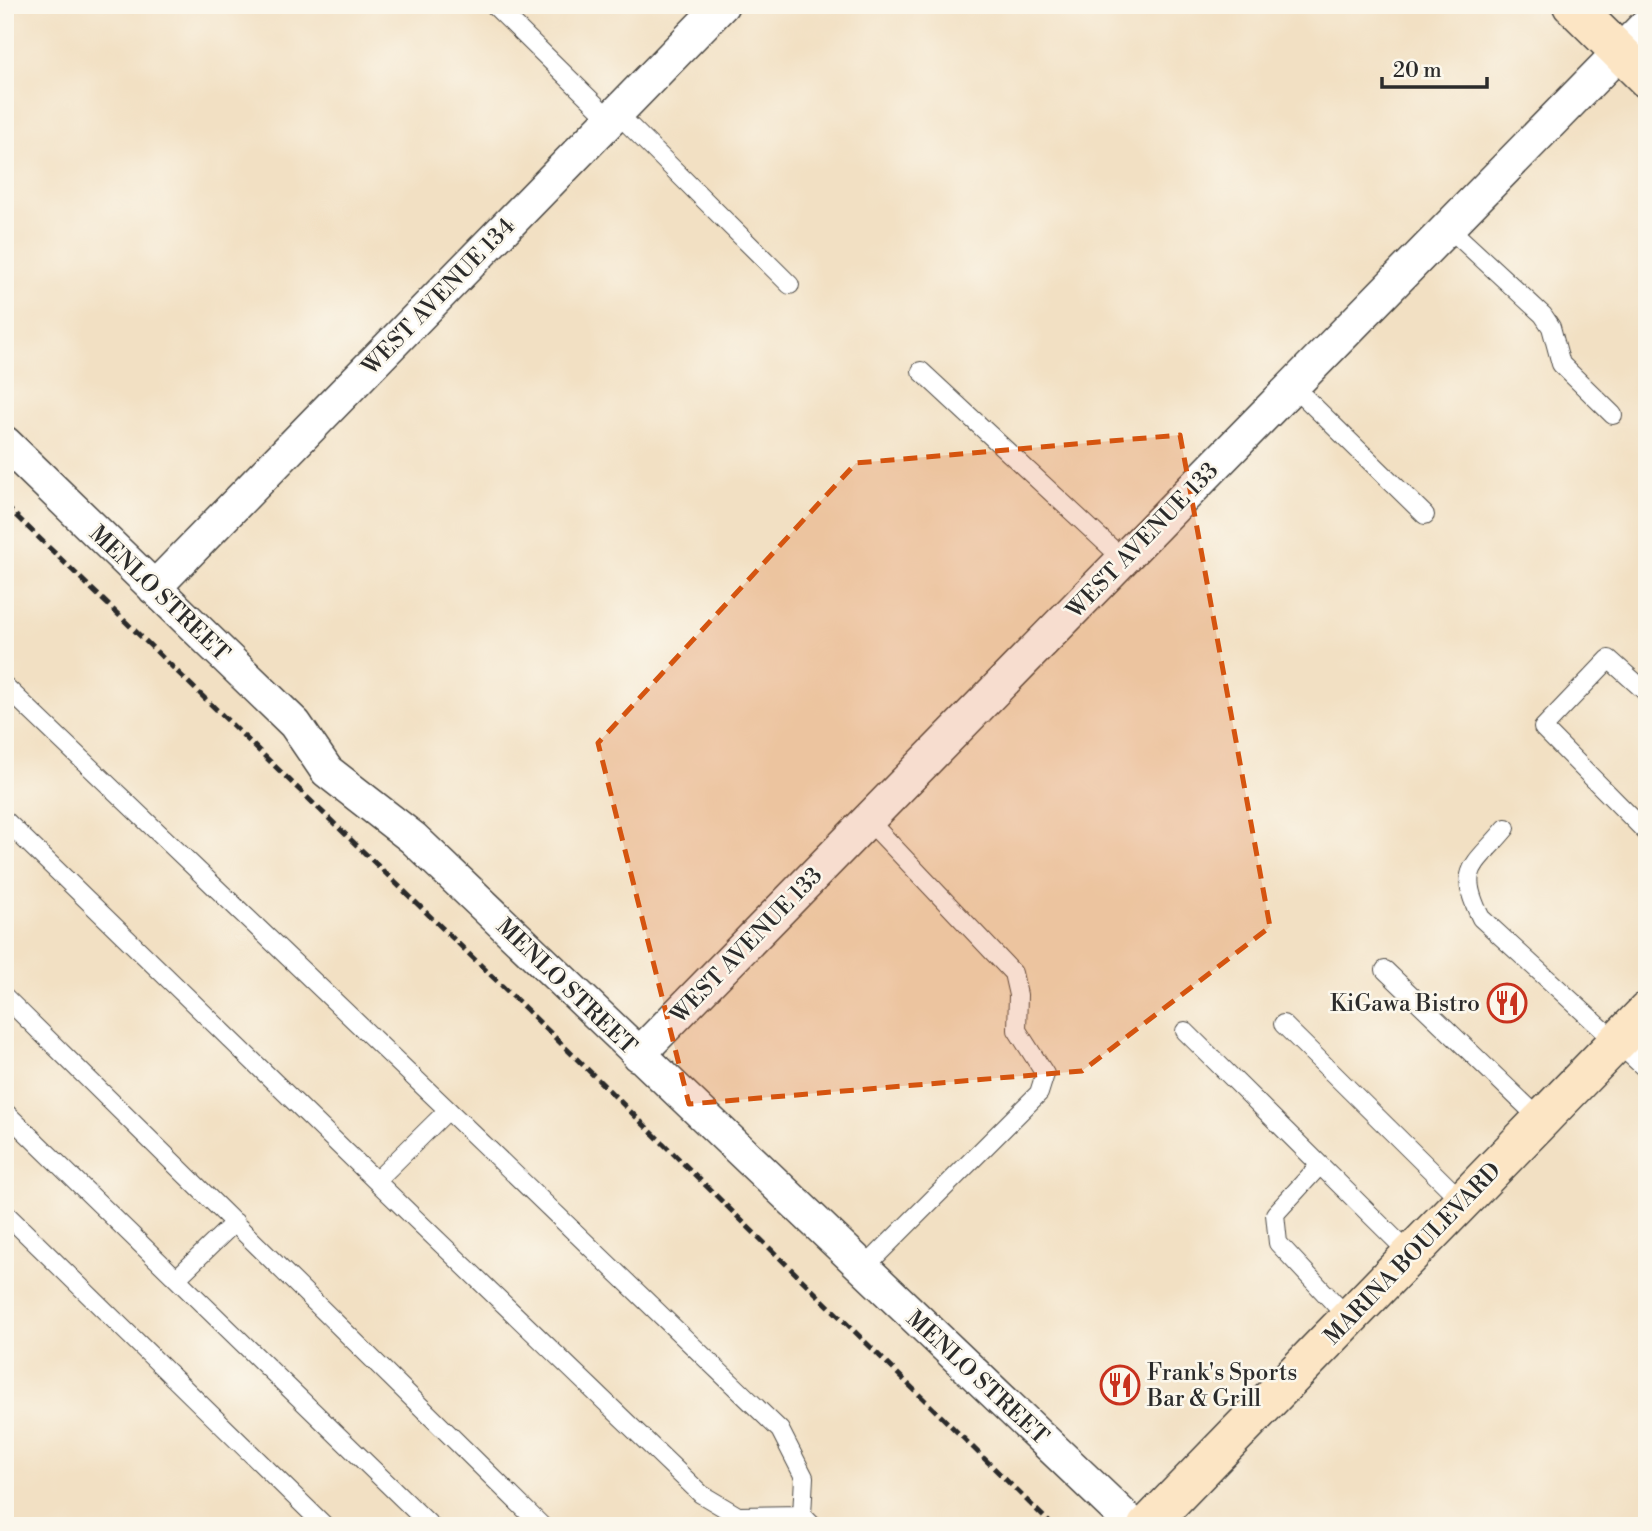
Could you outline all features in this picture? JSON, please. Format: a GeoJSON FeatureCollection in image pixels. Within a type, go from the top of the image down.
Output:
{"type":"FeatureCollection","features":[{"type":"Feature","properties":{"kind":"main road"},"geometry":{"type":"LineString","coordinates":[[1572,5],[1647,79]]}},
{"type":"Feature","properties":{"kind":"main road","name":"MARINA BOULEVARD"},"geometry":{"type":"LineString","coordinates":[[1147,1526],[1647,1011]]}},
{"type":"Feature","properties":{"kind":"street","name":"WEST AVENUE 134"},"geometry":{"type":"LineString","coordinates":[[154,587],[722,5]]}},
{"type":"Feature","properties":{"kind":"street","name":"WEST AVENUE 133"},"geometry":{"type":"LineString","coordinates":[[638,1055],[1647,24]]}},
{"type":"Feature","properties":{"kind":"street","name":"MENLO STREET"},"geometry":{"type":"LineString","coordinates":[[5,443],[295,724],[327,771],[413,838],[1134,1526]]}},
{"type":"Feature","properties":{"kind":"lane"},"geometry":{"type":"LineString","coordinates":[[494,5],[790,285]]}},
{"type":"Feature","properties":{"kind":"lane"},"geometry":{"type":"LineString","coordinates":[[1448,227],[1543,315],[1551,327],[1561,364],[1613,415]]}},
{"type":"Feature","properties":{"kind":"lane"},"geometry":{"type":"LineString","coordinates":[[921,371],[1123,559]]}},
{"type":"Feature","properties":{"kind":"lane"},"geometry":{"type":"LineString","coordinates":[[1293,386],[1425,515]]}},
{"type":"Feature","properties":{"kind":"lane"},"geometry":{"type":"LineString","coordinates":[[1647,693],[1609,659],[1543,727],[1647,833]]}},
{"type":"Feature","properties":{"kind":"lane"},"geometry":{"type":"LineString","coordinates":[[5,686],[780,1430],[804,1477],[808,1520],[738,1517],[701,1494],[5,820]]}},
{"type":"Feature","properties":{"kind":"lane"},"geometry":{"type":"LineString","coordinates":[[863,1269],[1039,1093],[1045,1074],[1017,1030],[1018,995],[1013,973],[868,820]]}},
{"type":"Feature","properties":{"kind":"lane"},"geometry":{"type":"LineString","coordinates":[[1506,828],[1469,872],[1468,891],[1482,918],[1647,1070]]}},
{"type":"Feature","properties":{"kind":"lane"},"geometry":{"type":"LineString","coordinates":[[1385,970],[1541,1120]]}},
{"type":"Feature","properties":{"kind":"lane"},"geometry":{"type":"LineString","coordinates":[[5,997],[542,1526]]}},
{"type":"Feature","properties":{"kind":"lane"},"geometry":{"type":"LineString","coordinates":[[1283,1024],[1462,1200]]}},
{"type":"Feature","properties":{"kind":"lane"},"geometry":{"type":"LineString","coordinates":[[1185,1031],[1411,1255]]}},
{"type":"Feature","properties":{"kind":"lane"},"geometry":{"type":"LineString","coordinates":[[376,1181],[448,1110]]}},
{"type":"Feature","properties":{"kind":"lane"},"geometry":{"type":"LineString","coordinates":[[5,1112],[431,1526]]}},
{"type":"Feature","properties":{"kind":"lane"},"geometry":{"type":"LineString","coordinates":[[1319,1166],[1275,1214],[1278,1243],[1349,1319]]}},
{"type":"Feature","properties":{"kind":"lane"},"geometry":{"type":"LineString","coordinates":[[5,1213],[325,1526]]}},
{"type":"Feature","properties":{"kind":"lane"},"geometry":{"type":"LineString","coordinates":[[177,1278],[235,1222]]}},
{"type":"Feature","properties":{"kind":"highlighted area"},"geometry":{"type":"Polygon","coordinates":[[[1180,435],[1270,927],[1082,1071],[689,1104],[598,743],[856,463],[1180,435]]]}},
{"type":"Feature","properties":{"kind":"railway"},"geometry":{"type":"LineString","coordinates":[[5,505],[527,1010],[1053,1526]]}},
{"type":"Feature","properties":{"kind":"place","name":"KiGawa Bistro"},"geometry":{"type":"Point","coordinates":[1507,1003]}},
{"type":"Feature","properties":{"kind":"place","name":"Frank's Sports Bar & Grill"},"geometry":{"type":"Point","coordinates":[1120,1385]}}]}
